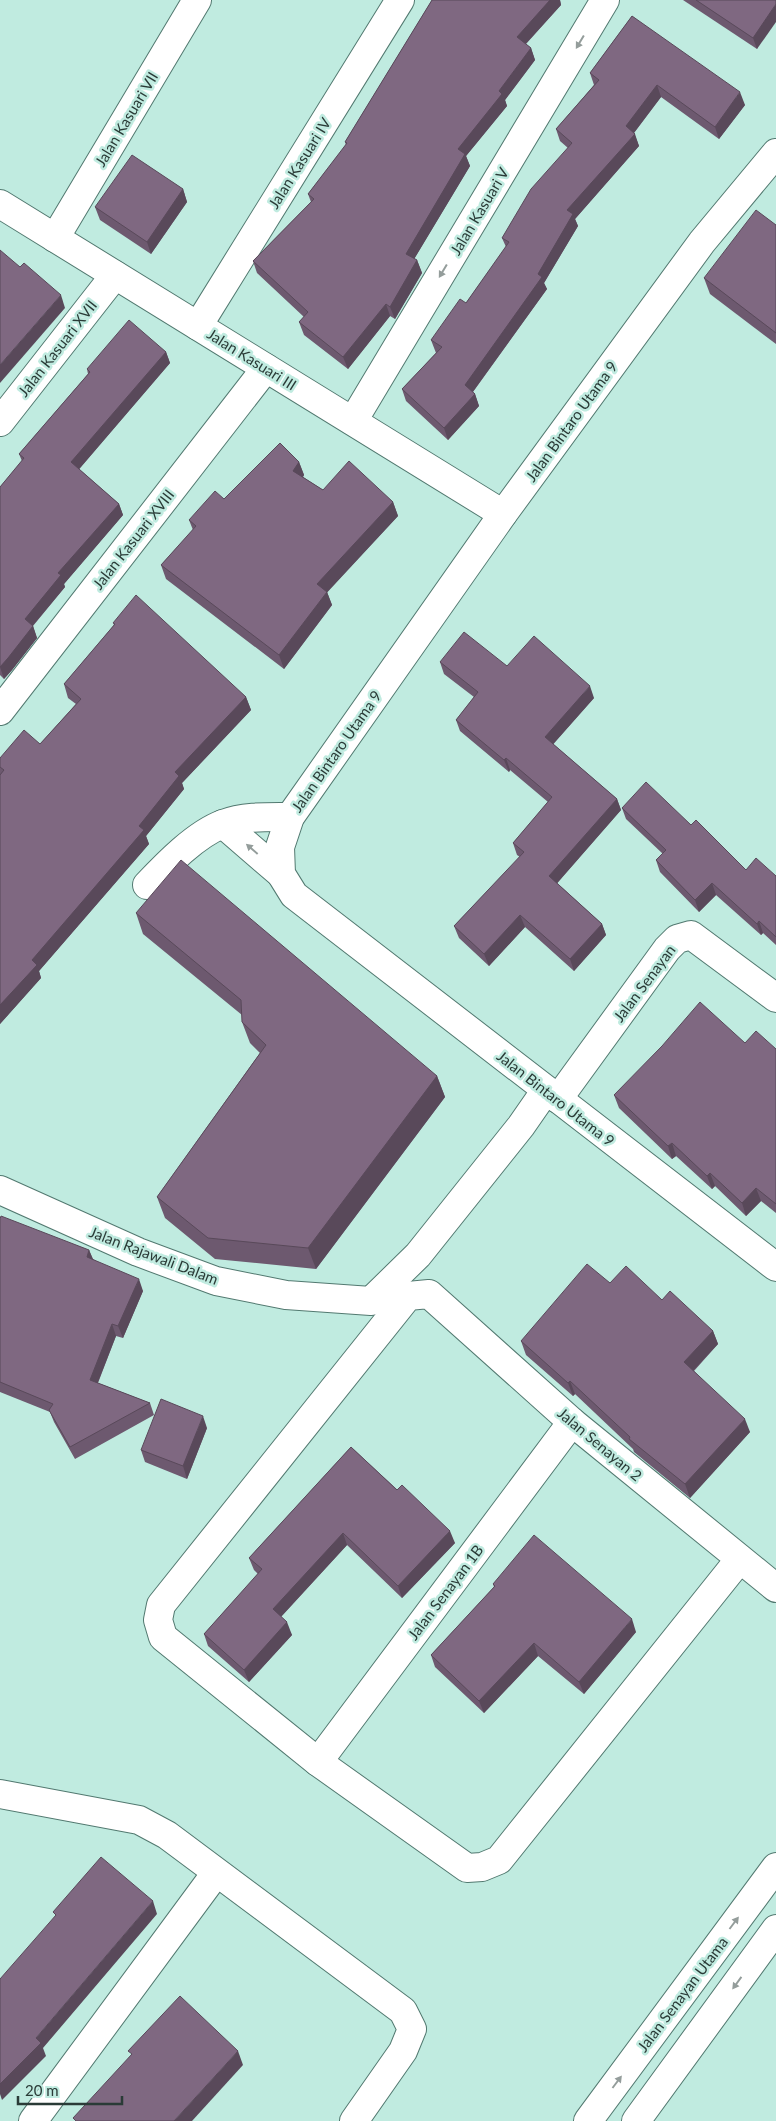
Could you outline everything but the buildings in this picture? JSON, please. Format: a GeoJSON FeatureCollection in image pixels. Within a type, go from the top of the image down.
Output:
{"type":"FeatureCollection","features":[{"type":"Feature","properties":{"kind":"street","name":"Jalan Kasuari VII"},"geometry":{"type":"LineString","coordinates":[[55,238],[197,0]]}},
{"type":"Feature","properties":{"kind":"street","name":"Jalan Kasuari IV"},"geometry":{"type":"LineString","coordinates":[[198,326],[400,0]]}},
{"type":"Feature","properties":{"kind":"street","name":"Jalan Kasuari V"},"geometry":{"type":"LineString","coordinates":[[353,421],[605,0]]}},
{"type":"Feature","properties":{"kind":"street","name":"Jalan Bintaro Utama 9"},"geometry":{"type":"LineString","coordinates":[[776,153],[702,242],[503,514],[290,817],[280,847],[281,874],[294,895],[776,1267]]}},
{"type":"Feature","properties":{"kind":"street","name":"Jalan Kasuari III"},"geometry":{"type":"LineString","coordinates":[[0,204],[503,514]]}},
{"type":"Feature","properties":{"kind":"street","name":"Jalan Kasuari XVII"},"geometry":{"type":"LineString","coordinates":[[0,422],[115,275]]}},
{"type":"Feature","properties":{"kind":"street","name":"Jalan Kasuari XVIII"},"geometry":{"type":"LineString","coordinates":[[0,711],[266,368]]}},
{"type":"Feature","properties":{"kind":"street"},"geometry":{"type":"LineString","coordinates":[[147,885],[170,861],[196,840],[223,824],[254,817],[290,817]]}},
{"type":"Feature","properties":{"kind":"street"},"geometry":{"type":"LineString","coordinates":[[223,824],[281,874]]}},
{"type":"Feature","properties":{"kind":"street","name":"Jalan Senayan"},"geometry":{"type":"LineString","coordinates":[[552,1095],[667,949],[677,939],[691,935],[776,998]]}},
{"type":"Feature","properties":{"kind":"street","name":"Jalan Rajawali Dalam"},"geometry":{"type":"LineString","coordinates":[[0,1190],[138,1252],[216,1281],[286,1295],[370,1301],[418,1255],[521,1126],[552,1095]]}},
{"type":"Feature","properties":{"kind":"street","name":"Jalan Senayan 2"},"geometry":{"type":"LineString","coordinates":[[318,1762],[163,1637],[158,1620],[161,1605],[408,1296],[429,1294],[572,1422],[739,1560],[776,1588]]}},
{"type":"Feature","properties":{"kind":"street","name":"Jalan Senayan 1B"},"geometry":{"type":"LineString","coordinates":[[318,1762],[572,1422]]}},
{"type":"Feature","properties":{"kind":"street"},"geometry":{"type":"LineString","coordinates":[[318,1762],[467,1868],[482,1867],[499,1860],[739,1560]]}},
{"type":"Feature","properties":{"kind":"street"},"geometry":{"type":"LineString","coordinates":[[4,1799],[140,1820],[167,1835],[403,2011],[412,2029],[403,2051],[354,2121]]}},
{"type":"Feature","properties":{"kind":"street","name":"Jalan Senayan Utama"},"geometry":{"type":"LineString","coordinates":[[588,2121],[776,1867]]}},
{"type":"Feature","properties":{"kind":"street"},"geometry":{"type":"LineString","coordinates":[[33,2121],[216,1873]]}},
{"type":"Feature","properties":{"kind":"street"},"geometry":{"type":"LineString","coordinates":[[636,2121],[776,1929]]}}]}
